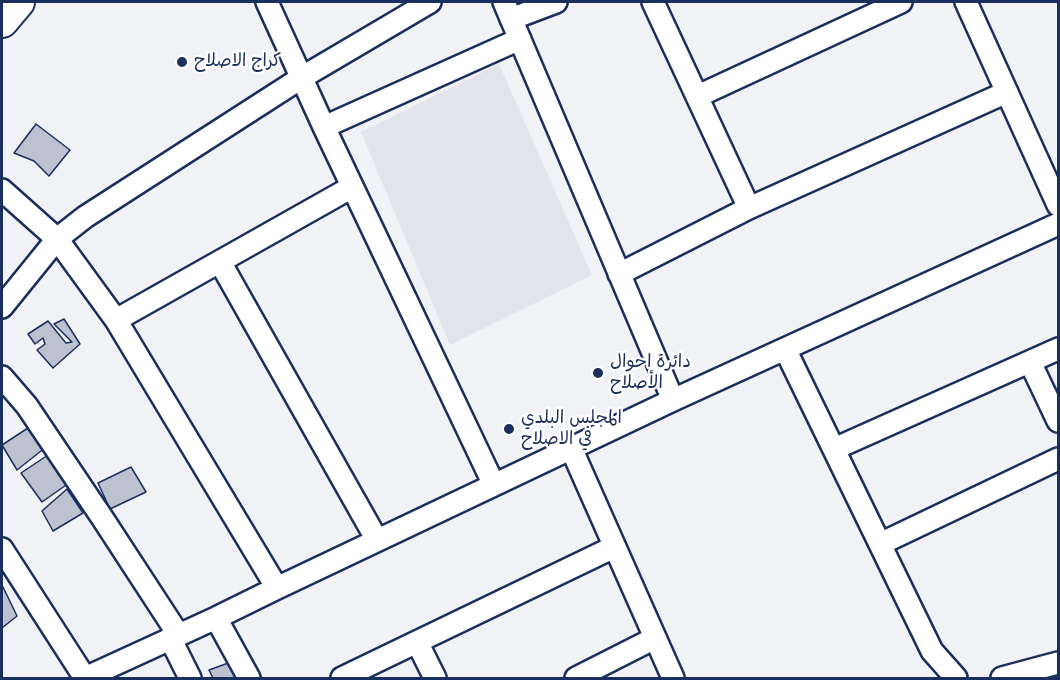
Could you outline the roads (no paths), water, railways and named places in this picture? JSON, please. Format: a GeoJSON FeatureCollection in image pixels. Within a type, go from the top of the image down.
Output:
{"type":"FeatureCollection","features":[{"type":"Feature","properties":{"kind":"highway"},"geometry":{"type":"LineString","coordinates":[[2,21],[18,2]]}},
{"type":"Feature","properties":{"kind":"street"},"geometry":{"type":"LineString","coordinates":[[267,2],[494,485]]}},
{"type":"Feature","properties":{"kind":"street"},"geometry":{"type":"LineString","coordinates":[[2,307],[57,239],[85,217],[301,78],[430,2]]}},
{"type":"Feature","properties":{"kind":"street"},"geometry":{"type":"LineString","coordinates":[[556,2],[508,10],[673,400]]}},
{"type":"Feature","properties":{"kind":"street"},"geometry":{"type":"LineString","coordinates":[[653,2],[750,208]]}},
{"type":"Feature","properties":{"kind":"street"},"geometry":{"type":"LineString","coordinates":[[698,96],[901,2]]}},
{"type":"Feature","properties":{"kind":"street"},"geometry":{"type":"LineString","coordinates":[[966,2],[1059,205]]}},
{"type":"Feature","properties":{"kind":"street"},"geometry":{"type":"LineString","coordinates":[[324,127],[520,39]]}},
{"type":"Feature","properties":{"kind":"street"},"geometry":{"type":"LineString","coordinates":[[619,274],[750,208],[1007,92]]}},
{"type":"Feature","properties":{"kind":"street"},"geometry":{"type":"LineString","coordinates":[[116,320],[352,187]]}},
{"type":"Feature","properties":{"kind":"street"},"geometry":{"type":"LineString","coordinates":[[2,190],[57,239],[116,320],[277,588]]}},
{"type":"Feature","properties":{"kind":"street"},"geometry":{"type":"LineString","coordinates":[[2,550],[85,678],[673,400],[1059,224]]}},
{"type":"Feature","properties":{"kind":"street"},"geometry":{"type":"LineString","coordinates":[[220,262],[377,540]]}},
{"type":"Feature","properties":{"kind":"street"},"geometry":{"type":"LineString","coordinates":[[785,349],[932,651],[956,678]]}},
{"type":"Feature","properties":{"kind":"street"},"geometry":{"type":"LineString","coordinates":[[834,449],[1059,349]]}},
{"type":"Feature","properties":{"kind":"street"},"geometry":{"type":"LineString","coordinates":[[1030,362],[1059,421]]}},
{"type":"Feature","properties":{"kind":"street"},"geometry":{"type":"LineString","coordinates":[[2,377],[33,415],[103,519],[174,636],[190,678]]}},
{"type":"Feature","properties":{"kind":"street"},"geometry":{"type":"LineString","coordinates":[[571,448],[673,678]]}},
{"type":"Feature","properties":{"kind":"street"},"geometry":{"type":"LineString","coordinates":[[880,544],[1059,459]]}},
{"type":"Feature","properties":{"kind":"street"},"geometry":{"type":"LineString","coordinates":[[342,678],[614,547]]}},
{"type":"Feature","properties":{"kind":"street"},"geometry":{"type":"LineString","coordinates":[[216,618],[249,678]]}},
{"type":"Feature","properties":{"kind":"street"},"geometry":{"type":"LineString","coordinates":[[576,678],[655,638]]}},
{"type":"Feature","properties":{"kind":"street"},"geometry":{"type":"LineString","coordinates":[[417,642],[435,678]]}},
{"type":"Feature","properties":{"kind":"street"},"geometry":{"type":"LineString","coordinates":[[1002,678],[1059,663]]}},
{"type":"Feature","properties":{"kind":"place","name":"كراج الاصلاح"},"geometry":{"type":"Point","coordinates":[182,62]}},
{"type":"Feature","properties":{"kind":"place","name":"دائرة احوال الأصلاح"},"geometry":{"type":"Point","coordinates":[598,373]}},
{"type":"Feature","properties":{"kind":"place","name":"المجلس البلدي في الاصلاح"},"geometry":{"type":"Point","coordinates":[509,429]}}]}
